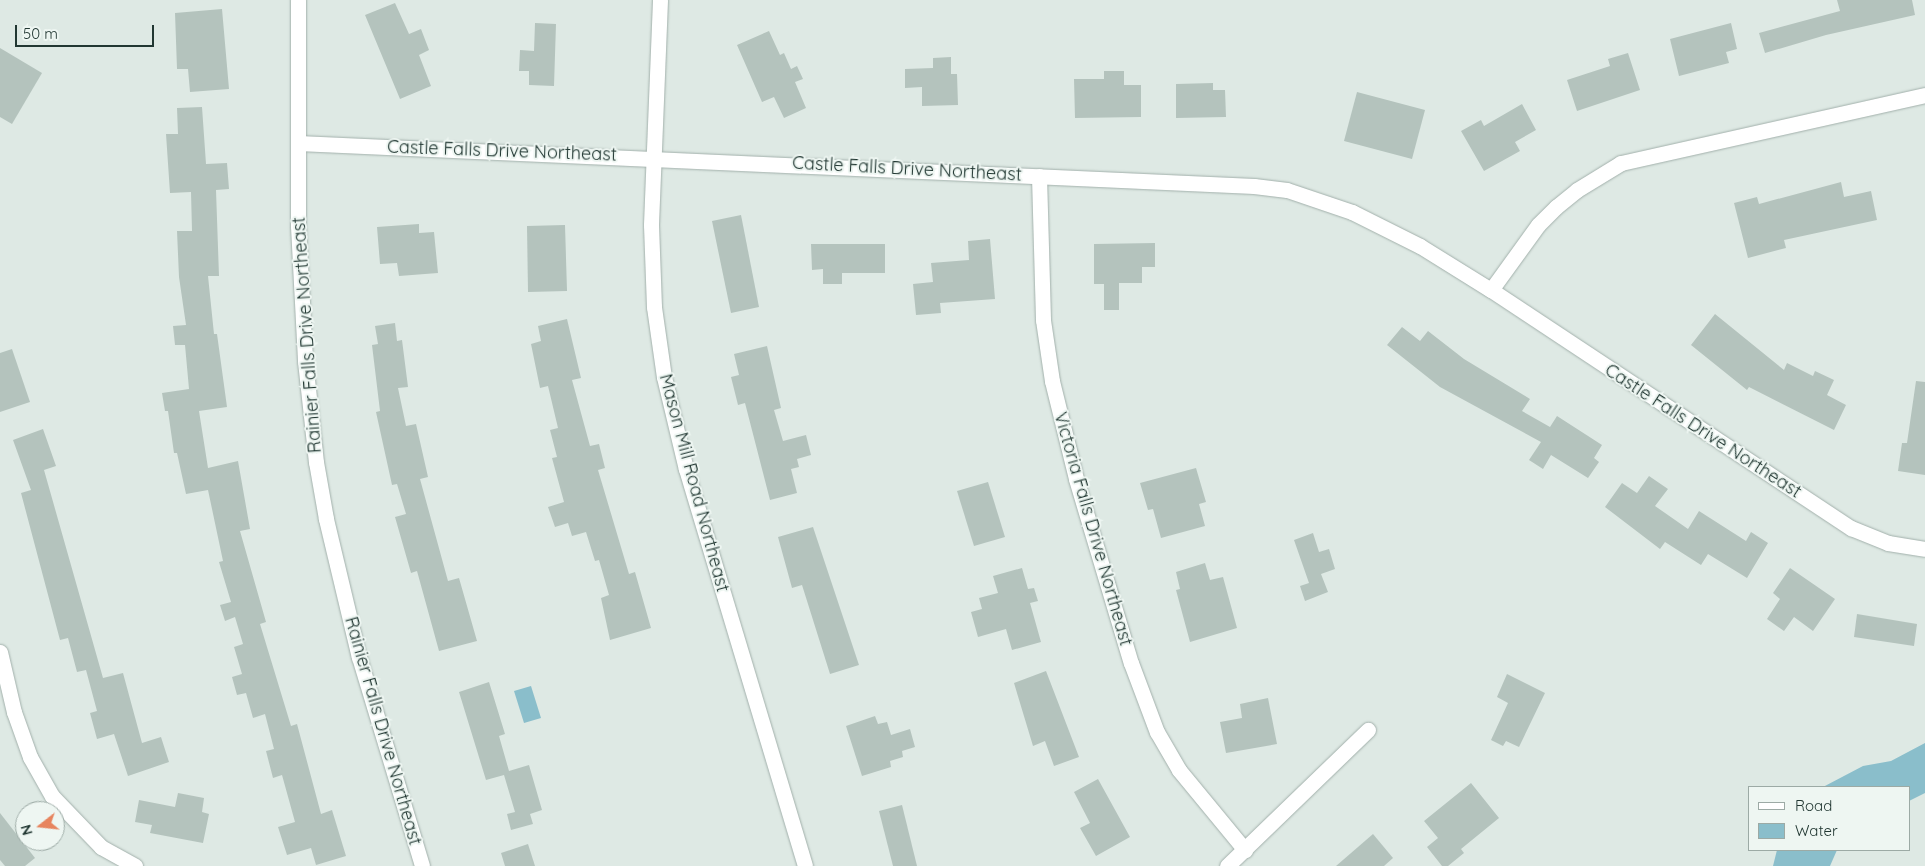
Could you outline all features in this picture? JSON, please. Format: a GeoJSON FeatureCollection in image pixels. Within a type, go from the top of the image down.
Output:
{"type":"FeatureCollection","features":[{"type":"Feature","properties":{"kind":"street","name":"Rainier Falls Drive Northeast"},"geometry":{"type":"LineString","coordinates":[[298,0],[298,226],[305,360],[326,519],[359,657],[422,866]]}},
{"type":"Feature","properties":{"kind":"street","name":"Mason Mill Road Northeast"},"geometry":{"type":"LineString","coordinates":[[660,0],[651,225],[654,307],[664,377],[686,469],[805,866]]}},
{"type":"Feature","properties":{"kind":"street"},"geometry":{"type":"LineString","coordinates":[[1490,290],[1538,225],[1556,207],[1577,190],[1622,163],[1925,95]]}},
{"type":"Feature","properties":{"kind":"street","name":"Castle Falls Drive Northeast"},"geometry":{"type":"LineString","coordinates":[[298,143],[1182,181],[1287,190],[1335,205],[1381,225],[1490,290],[1851,528],[1888,543],[1925,549]]}},
{"type":"Feature","properties":{"kind":"street","name":"Victoria Falls Drive Northeast"},"geometry":{"type":"LineString","coordinates":[[1039,176],[1043,320],[1052,381],[1076,479],[1132,663],[1154,725],[1179,770],[1245,850]]}},
{"type":"Feature","properties":{"kind":"street"},"geometry":{"type":"LineString","coordinates":[[0,652],[14,712],[26,748],[52,796],[101,847],[135,866]]}},
{"type":"Feature","properties":{"kind":"street"},"geometry":{"type":"LineString","coordinates":[[1227,866],[1368,730]]}},
{"type":"Feature","properties":{"kind":"water"},"geometry":{"type":"Polygon","coordinates":[[[531,686],[541,718],[524,723],[514,691],[531,686]]]}},
{"type":"Feature","properties":{"kind":"water"},"geometry":{"type":"Polygon","coordinates":[[[1925,743],[1925,793],[1910,800],[1910,786],[1825,786],[1863,766],[1891,761],[1925,743]]]}},
{"type":"Feature","properties":{"kind":"water"},"geometry":{"type":"Polygon","coordinates":[[[1777,851],[1837,851],[1830,866],[1773,866],[1777,851]]]}},
{"type":"Feature","properties":{"kind":"building"},"geometry":{"type":"Polygon","coordinates":[[[1837,0],[1912,0],[1915,15],[1826,35],[1765,53],[1759,33],[1840,11],[1837,0]]]}},
{"type":"Feature","properties":{"kind":"building"},"geometry":{"type":"Polygon","coordinates":[[[395,3],[409,34],[421,29],[429,50],[419,55],[431,86],[400,99],[365,15],[395,3]]]}},
{"type":"Feature","properties":{"kind":"building"},"geometry":{"type":"Polygon","coordinates":[[[222,9],[229,89],[190,92],[188,69],[177,69],[175,13],[222,9]]]}},
{"type":"Feature","properties":{"kind":"building"},"geometry":{"type":"Polygon","coordinates":[[[535,23],[556,24],[554,86],[529,85],[529,71],[519,71],[520,50],[534,51],[535,23]]]}},
{"type":"Feature","properties":{"kind":"building"},"geometry":{"type":"Polygon","coordinates":[[[1731,23],[1737,49],[1726,52],[1729,63],[1679,76],[1670,39],[1731,23]]]}},
{"type":"Feature","properties":{"kind":"building"},"geometry":{"type":"Polygon","coordinates":[[[769,31],[780,55],[784,53],[791,69],[797,66],[803,79],[795,82],[806,108],[784,118],[774,97],[762,102],[737,45],[769,31]]]}},
{"type":"Feature","properties":{"kind":"building"},"geometry":{"type":"Polygon","coordinates":[[[0,48],[42,73],[12,124],[0,117],[0,48]]]}},
{"type":"Feature","properties":{"kind":"building"},"geometry":{"type":"Polygon","coordinates":[[[1628,53],[1640,90],[1577,111],[1567,80],[1610,66],[1608,59],[1628,53]]]}},
{"type":"Feature","properties":{"kind":"building"},"geometry":{"type":"Polygon","coordinates":[[[951,57],[951,74],[957,74],[958,105],[922,106],[922,87],[905,88],[905,69],[933,68],[933,58],[951,57]]]}},
{"type":"Feature","properties":{"kind":"building"},"geometry":{"type":"Polygon","coordinates":[[[1104,71],[1124,71],[1124,85],[1141,85],[1141,117],[1075,118],[1074,79],[1104,79],[1104,71]]]}},
{"type":"Feature","properties":{"kind":"building"},"geometry":{"type":"Polygon","coordinates":[[[1213,83],[1213,90],[1225,90],[1226,117],[1176,118],[1176,84],[1213,83]]]}},
{"type":"Feature","properties":{"kind":"building"},"geometry":{"type":"Polygon","coordinates":[[[1357,92],[1425,110],[1412,159],[1344,141],[1357,92]]]}},
{"type":"Feature","properties":{"kind":"building"},"geometry":{"type":"Polygon","coordinates":[[[1522,104],[1536,130],[1515,142],[1520,151],[1484,171],[1461,131],[1481,120],[1484,126],[1522,104]]]}},
{"type":"Feature","properties":{"kind":"building"},"geometry":{"type":"Polygon","coordinates":[[[202,107],[206,164],[227,163],[229,189],[216,190],[219,276],[208,276],[214,334],[217,334],[227,407],[199,411],[208,468],[238,461],[250,529],[240,531],[266,622],[260,624],[291,726],[297,724],[321,814],[332,810],[346,856],[316,865],[311,848],[287,855],[278,827],[295,822],[282,775],[273,778],[266,751],[274,749],[265,714],[253,718],[246,693],[237,695],[232,677],[242,674],[234,647],[243,644],[235,617],[225,621],[220,605],[231,602],[219,562],[223,561],[208,490],[186,494],[177,453],[174,453],[168,411],[165,411],[162,393],[189,389],[185,345],[175,345],[173,326],[186,325],[179,277],[177,231],[192,231],[191,192],[170,193],[166,134],[178,134],[177,108],[202,107]]]}},
{"type":"Feature","properties":{"kind":"building"},"geometry":{"type":"Polygon","coordinates":[[[1841,182],[1844,197],[1871,191],[1877,220],[1784,240],[1786,248],[1748,258],[1734,203],[1757,197],[1759,204],[1841,182]]]}},
{"type":"Feature","properties":{"kind":"building"},"geometry":{"type":"Polygon","coordinates":[[[741,215],[759,307],[731,313],[712,221],[741,215]]]}},
{"type":"Feature","properties":{"kind":"building"},"geometry":{"type":"Polygon","coordinates":[[[419,224],[419,233],[434,232],[438,273],[399,276],[397,263],[380,264],[377,227],[419,224]]]}},
{"type":"Feature","properties":{"kind":"building"},"geometry":{"type":"Polygon","coordinates":[[[565,225],[567,291],[528,292],[527,226],[565,225]]]}},
{"type":"Feature","properties":{"kind":"building"},"geometry":{"type":"Polygon","coordinates":[[[990,239],[995,299],[940,303],[941,313],[916,315],[913,284],[933,282],[931,263],[969,260],[968,241],[990,239]]]}},
{"type":"Feature","properties":{"kind":"building"},"geometry":{"type":"Polygon","coordinates":[[[1155,243],[1155,267],[1142,267],[1142,283],[1119,283],[1119,310],[1104,310],[1104,284],[1094,284],[1094,244],[1155,243]]]}},
{"type":"Feature","properties":{"kind":"building"},"geometry":{"type":"Polygon","coordinates":[[[811,244],[885,244],[885,273],[842,273],[842,284],[823,284],[823,269],[812,270],[811,244]]]}},
{"type":"Feature","properties":{"kind":"building"},"geometry":{"type":"Polygon","coordinates":[[[1715,314],[1784,370],[1787,363],[1813,376],[1815,371],[1834,380],[1827,395],[1846,405],[1834,430],[1749,387],[1747,390],[1691,345],[1715,314]]]}},
{"type":"Feature","properties":{"kind":"building"},"geometry":{"type":"Polygon","coordinates":[[[567,319],[581,378],[572,380],[590,446],[599,444],[605,468],[598,470],[629,574],[635,572],[651,628],[610,640],[601,598],[609,595],[599,560],[595,561],[586,532],[572,536],[568,523],[555,527],[548,507],[564,502],[552,458],[557,457],[550,430],[558,428],[548,386],[540,388],[531,344],[541,341],[538,326],[567,319]]]}},
{"type":"Feature","properties":{"kind":"building"},"geometry":{"type":"Polygon","coordinates":[[[395,323],[397,341],[402,340],[408,387],[398,388],[406,426],[416,424],[428,477],[420,479],[448,581],[459,578],[477,641],[439,651],[417,571],[411,573],[395,517],[406,514],[397,484],[392,485],[376,412],[380,411],[372,345],[378,344],[375,326],[395,323]]]}},
{"type":"Feature","properties":{"kind":"building"},"geometry":{"type":"Polygon","coordinates":[[[1402,327],[1420,341],[1428,331],[1464,359],[1530,399],[1522,411],[1550,427],[1557,416],[1602,445],[1594,458],[1599,462],[1588,478],[1551,455],[1543,469],[1529,460],[1541,442],[1440,387],[1387,345],[1402,327]]]}},
{"type":"Feature","properties":{"kind":"building"},"geometry":{"type":"Polygon","coordinates":[[[767,346],[781,408],[774,410],[783,441],[806,435],[811,455],[797,459],[799,467],[791,469],[797,493],[770,500],[745,403],[738,405],[731,377],[739,375],[734,354],[767,346]]]}},
{"type":"Feature","properties":{"kind":"building"},"geometry":{"type":"Polygon","coordinates":[[[12,349],[30,402],[0,412],[0,353],[12,349]]]}},
{"type":"Feature","properties":{"kind":"building"},"geometry":{"type":"Polygon","coordinates":[[[1916,381],[1925,382],[1925,475],[1898,471],[1902,443],[1907,443],[1916,381]]]}},
{"type":"Feature","properties":{"kind":"building"},"geometry":{"type":"Polygon","coordinates":[[[43,429],[56,466],[44,470],[103,678],[123,673],[142,743],[161,737],[169,762],[128,776],[114,734],[97,739],[90,713],[97,711],[86,670],[77,672],[68,638],[60,640],[21,493],[31,490],[13,440],[43,429]]]}},
{"type":"Feature","properties":{"kind":"building"},"geometry":{"type":"Polygon","coordinates":[[[1196,468],[1206,502],[1199,504],[1205,526],[1161,538],[1153,509],[1148,510],[1140,483],[1196,468]]]}},
{"type":"Feature","properties":{"kind":"building"},"geometry":{"type":"Polygon","coordinates":[[[1649,476],[1668,489],[1655,506],[1688,529],[1699,511],[1746,541],[1751,532],[1768,543],[1747,578],[1708,554],[1701,565],[1665,542],[1660,549],[1605,507],[1622,483],[1637,493],[1649,476]]]}},
{"type":"Feature","properties":{"kind":"building"},"geometry":{"type":"Polygon","coordinates":[[[988,482],[1005,537],[974,546],[957,491],[988,482]]]}},
{"type":"Feature","properties":{"kind":"building"},"geometry":{"type":"Polygon","coordinates":[[[813,527],[859,665],[830,674],[802,585],[792,588],[778,537],[813,527]]]}},
{"type":"Feature","properties":{"kind":"building"},"geometry":{"type":"Polygon","coordinates":[[[1313,533],[1319,552],[1329,549],[1335,569],[1321,574],[1328,592],[1305,601],[1300,586],[1309,583],[1294,540],[1313,533]]]}},
{"type":"Feature","properties":{"kind":"building"},"geometry":{"type":"Polygon","coordinates":[[[1205,563],[1210,580],[1223,577],[1237,628],[1190,642],[1176,590],[1180,589],[1176,572],[1205,563]]]}},
{"type":"Feature","properties":{"kind":"building"},"geometry":{"type":"Polygon","coordinates":[[[1022,568],[1028,589],[1034,588],[1038,601],[1030,603],[1041,642],[1012,650],[1006,629],[978,637],[971,612],[982,609],[979,598],[998,593],[993,576],[1022,568]]]}},
{"type":"Feature","properties":{"kind":"building"},"geometry":{"type":"Polygon","coordinates":[[[1790,568],[1835,599],[1813,631],[1794,617],[1784,631],[1767,619],[1780,599],[1773,593],[1790,568]]]}},
{"type":"Feature","properties":{"kind":"building"},"geometry":{"type":"Polygon","coordinates":[[[1857,614],[1917,624],[1914,646],[1854,637],[1857,614]]]}},
{"type":"Feature","properties":{"kind":"building"},"geometry":{"type":"Polygon","coordinates":[[[1046,671],[1079,757],[1054,766],[1045,741],[1033,746],[1014,683],[1046,671]]]}},
{"type":"Feature","properties":{"kind":"building"},"geometry":{"type":"Polygon","coordinates":[[[1507,674],[1545,693],[1519,747],[1506,741],[1503,746],[1491,740],[1508,703],[1497,697],[1507,674]]]}},
{"type":"Feature","properties":{"kind":"building"},"geometry":{"type":"Polygon","coordinates":[[[489,682],[505,734],[499,736],[509,771],[529,765],[542,810],[530,814],[533,824],[511,830],[507,814],[515,812],[504,775],[486,780],[459,692],[489,682]]]}},
{"type":"Feature","properties":{"kind":"building"},"geometry":{"type":"Polygon","coordinates":[[[1268,698],[1277,744],[1226,753],[1220,722],[1242,718],[1240,704],[1268,698]]]}},
{"type":"Feature","properties":{"kind":"building"},"geometry":{"type":"Polygon","coordinates":[[[875,716],[878,724],[887,722],[891,735],[910,729],[915,747],[902,751],[903,757],[890,761],[891,767],[862,776],[846,726],[875,716]]]}},
{"type":"Feature","properties":{"kind":"building"},"geometry":{"type":"Polygon","coordinates":[[[1098,779],[1130,837],[1096,856],[1080,828],[1090,823],[1074,792],[1098,779]]]}},
{"type":"Feature","properties":{"kind":"building"},"geometry":{"type":"Polygon","coordinates":[[[1471,783],[1499,818],[1461,849],[1464,853],[1448,866],[1442,866],[1427,847],[1438,838],[1424,821],[1471,783]]]}},
{"type":"Feature","properties":{"kind":"building"},"geometry":{"type":"Polygon","coordinates":[[[178,793],[204,798],[202,812],[209,814],[203,843],[150,833],[152,825],[135,822],[139,800],[175,807],[178,793]]]}},
{"type":"Feature","properties":{"kind":"building"},"geometry":{"type":"Polygon","coordinates":[[[902,805],[917,866],[893,866],[879,811],[902,805]]]}},
{"type":"Feature","properties":{"kind":"building"},"geometry":{"type":"Polygon","coordinates":[[[0,813],[15,832],[15,851],[30,851],[35,858],[25,866],[5,866],[0,860],[0,813]]]}},
{"type":"Feature","properties":{"kind":"building"},"geometry":{"type":"Polygon","coordinates":[[[1373,834],[1393,858],[1384,866],[1336,866],[1373,834]]]}},
{"type":"Feature","properties":{"kind":"building"},"geometry":{"type":"Polygon","coordinates":[[[528,844],[535,866],[505,866],[501,853],[528,844]]]}}]}
